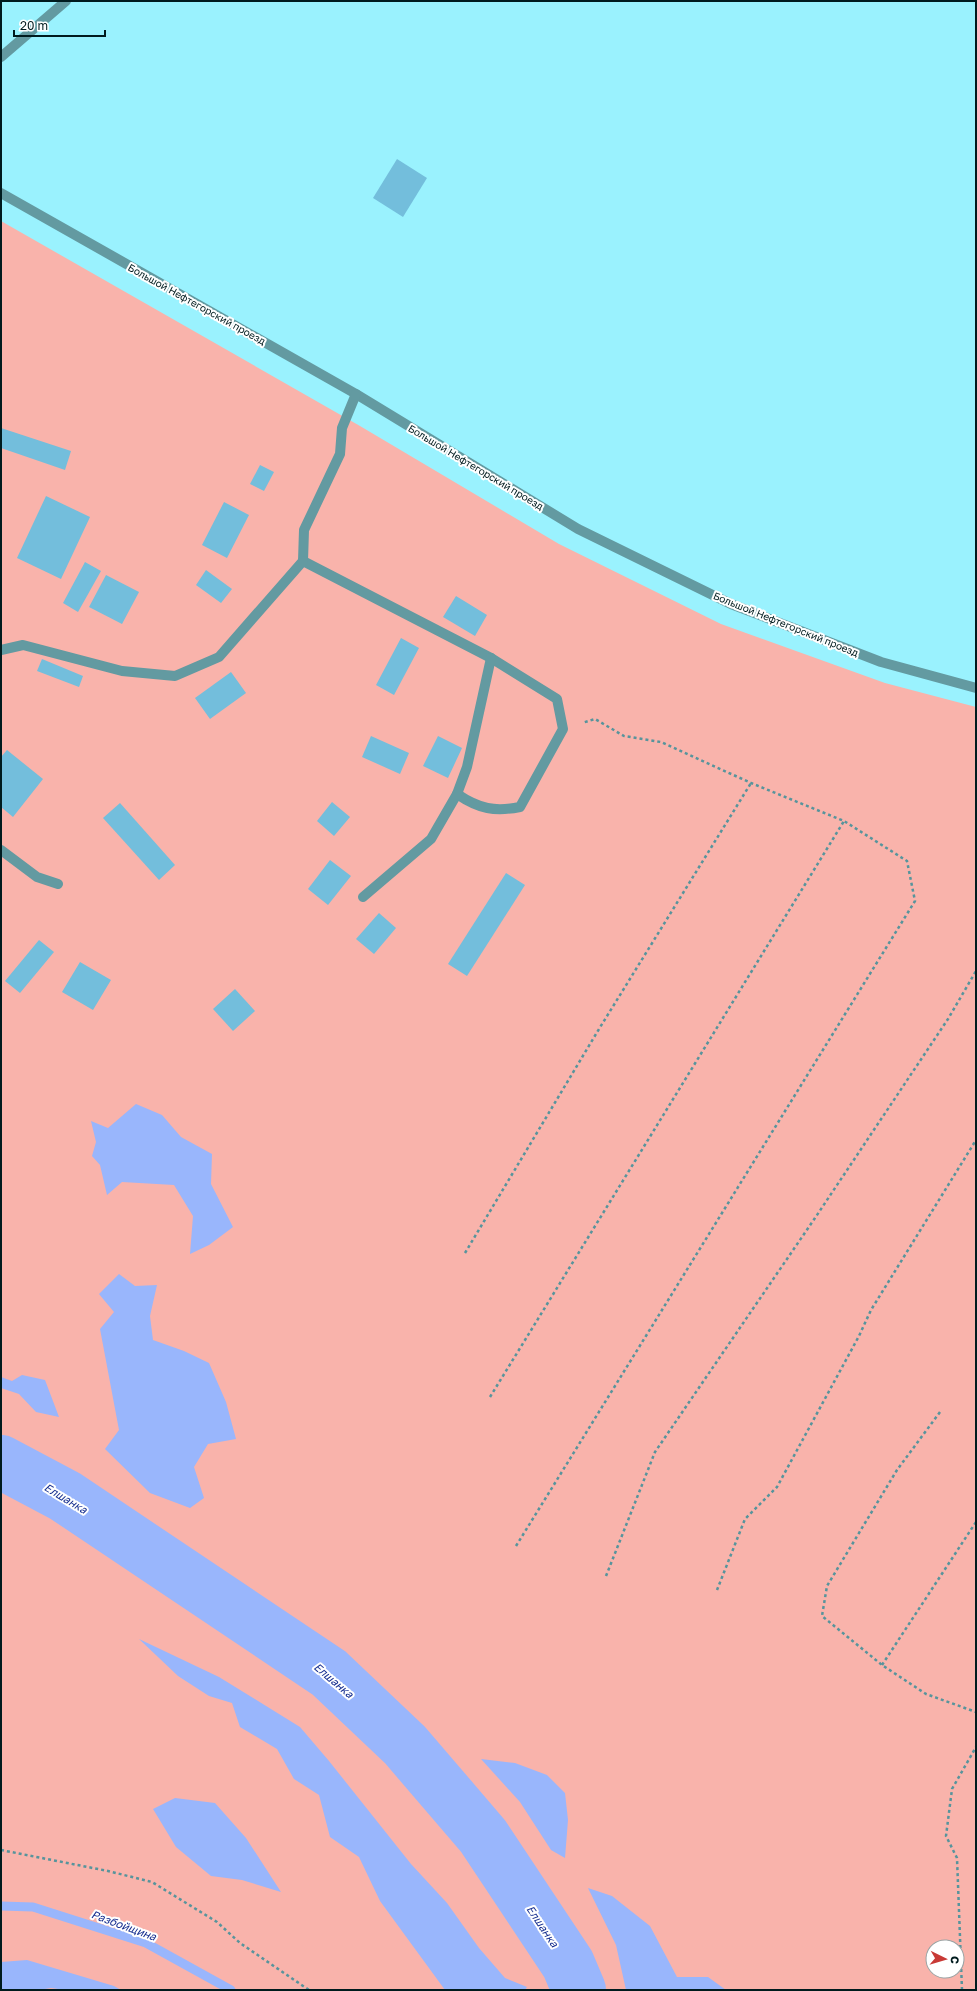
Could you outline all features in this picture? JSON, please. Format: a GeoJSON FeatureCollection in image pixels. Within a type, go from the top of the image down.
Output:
{"type":"FeatureCollection","features":[{"type":"Feature","properties":{"kind":"street"},"geometry":{"type":"LineString","coordinates":[[1,57],[66,1]]}},
{"type":"Feature","properties":{"kind":"street","name":"Большой Нефтегорский проезд"},"geometry":{"type":"LineString","coordinates":[[1,193],[356,394],[578,529],[724,600],[881,662],[976,688]]}},
{"type":"Feature","properties":{"kind":"street"},"geometry":{"type":"LineString","coordinates":[[1,650],[23,645],[122,672],[175,676],[219,657],[304,560],[304,530],[340,454],[342,428],[356,394]]}},
{"type":"Feature","properties":{"kind":"street"},"geometry":{"type":"LineString","coordinates":[[304,560],[491,658],[557,699],[563,729],[520,807],[500,811],[471,804],[457,794]]}},
{"type":"Feature","properties":{"kind":"street"},"geometry":{"type":"LineString","coordinates":[[362,897],[431,839],[457,794],[467,768],[491,658]]}},
{"type":"Feature","properties":{"kind":"street"},"geometry":{"type":"LineString","coordinates":[[1,850],[37,877],[58,884]]}},
{"type":"Feature","properties":{"kind":"path"},"geometry":{"type":"LineString","coordinates":[[516,1546],[915,901],[907,861],[844,821],[750,783],[661,742],[624,736],[595,719],[563,729]]}},
{"type":"Feature","properties":{"kind":"path"},"geometry":{"type":"LineString","coordinates":[[465,1252],[599,1029],[750,783]]}},
{"type":"Feature","properties":{"kind":"path"},"geometry":{"type":"LineString","coordinates":[[490,1397],[844,821]]}},
{"type":"Feature","properties":{"kind":"path"},"geometry":{"type":"LineString","coordinates":[[606,1576],[655,1452],[948,1019],[976,971]]}},
{"type":"Feature","properties":{"kind":"path"},"geometry":{"type":"LineString","coordinates":[[717,1590],[745,1519],[777,1487],[859,1336],[871,1310],[976,1140]]}},
{"type":"Feature","properties":{"kind":"path"},"geometry":{"type":"LineString","coordinates":[[940,1412],[897,1470],[827,1586],[822,1616],[882,1665],[926,1694],[976,1712]]}},
{"type":"Feature","properties":{"kind":"path"},"geometry":{"type":"LineString","coordinates":[[882,1665],[976,1522]]}},
{"type":"Feature","properties":{"kind":"path"},"geometry":{"type":"LineString","coordinates":[[962,1990],[957,1858],[946,1836],[952,1789],[976,1748]]}},
{"type":"Feature","properties":{"kind":"path"},"geometry":{"type":"LineString","coordinates":[[1,1850],[108,1871],[152,1882],[217,1922],[240,1943],[309,1990]]}},
{"type":"Feature","properties":{"kind":"shaded area"},"geometry":{"type":"Polygon","coordinates":[[[1,221],[360,426],[559,544],[721,624],[885,683],[976,707],[976,1990],[1,1990],[1,221]]]}},
{"type":"Feature","properties":{"kind":"water"},"geometry":{"type":"Polygon","coordinates":[[[136,1104],[162,1115],[181,1137],[212,1154],[211,1184],[233,1227],[209,1245],[190,1254],[193,1216],[174,1185],[122,1182],[107,1195],[100,1165],[92,1156],[96,1142],[91,1121],[108,1128],[136,1104]]]}},
{"type":"Feature","properties":{"kind":"water"},"geometry":{"type":"Polygon","coordinates":[[[119,1274],[135,1286],[157,1285],[150,1316],[153,1340],[184,1351],[209,1363],[226,1402],[236,1439],[208,1444],[194,1467],[204,1498],[190,1508],[150,1493],[105,1449],[119,1430],[100,1329],[114,1312],[99,1294],[119,1274]]]}},
{"type":"Feature","properties":{"kind":"water"},"geometry":{"type":"Polygon","coordinates":[[[22,1375],[45,1380],[59,1417],[36,1412],[19,1394],[1,1388],[1,1377],[12,1381],[22,1375]]]}},
{"type":"Feature","properties":{"kind":"water"},"geometry":{"type":"Polygon","coordinates":[[[139,1639],[219,1677],[300,1727],[411,1864],[447,1903],[479,1948],[505,1978],[527,1987],[525,1990],[445,1990],[380,1901],[359,1857],[330,1837],[319,1795],[294,1779],[277,1749],[240,1727],[232,1703],[209,1696],[178,1676],[139,1639]]]}},
{"type":"Feature","properties":{"kind":"water"},"geometry":{"type":"Polygon","coordinates":[[[481,1759],[515,1763],[547,1775],[565,1793],[568,1820],[565,1858],[551,1850],[520,1802],[481,1759]]]}},
{"type":"Feature","properties":{"kind":"water"},"geometry":{"type":"Polygon","coordinates":[[[175,1798],[215,1803],[246,1838],[281,1892],[242,1880],[211,1876],[176,1847],[153,1809],[175,1798]]]}},
{"type":"Feature","properties":{"kind":"water"},"geometry":{"type":"Polygon","coordinates":[[[588,1888],[612,1896],[650,1926],[677,1977],[708,1977],[726,1990],[626,1990],[616,1945],[588,1888]]]}},
{"type":"Feature","properties":{"kind":"water"},"geometry":{"type":"Polygon","coordinates":[[[27,1960],[114,1986],[121,1990],[65,1990],[51,1988],[39,1990],[1,1990],[1,1962],[27,1960]]]}},
{"type":"Feature","properties":{"kind":"building"},"geometry":{"type":"Polygon","coordinates":[[[397,159],[427,178],[403,217],[373,198],[397,159]]]}},
{"type":"Feature","properties":{"kind":"building"},"geometry":{"type":"Polygon","coordinates":[[[1,428],[71,451],[65,470],[1,448],[1,428]]]}},
{"type":"Feature","properties":{"kind":"building"},"geometry":{"type":"Polygon","coordinates":[[[260,465],[274,472],[264,491],[250,484],[260,465]]]}},
{"type":"Feature","properties":{"kind":"building"},"geometry":{"type":"Polygon","coordinates":[[[46,496],[90,517],[61,579],[17,558],[46,496]]]}},
{"type":"Feature","properties":{"kind":"building"},"geometry":{"type":"Polygon","coordinates":[[[224,502],[249,515],[227,558],[202,545],[224,502]]]}},
{"type":"Feature","properties":{"kind":"building"},"geometry":{"type":"Polygon","coordinates":[[[85,562],[101,571],[78,612],[63,603],[85,562]]]}},
{"type":"Feature","properties":{"kind":"building"},"geometry":{"type":"Polygon","coordinates":[[[206,570],[232,589],[221,603],[196,585],[206,570]]]}},
{"type":"Feature","properties":{"kind":"building"},"geometry":{"type":"Polygon","coordinates":[[[106,575],[139,592],[122,624],[89,607],[106,575]]]}},
{"type":"Feature","properties":{"kind":"building"},"geometry":{"type":"Polygon","coordinates":[[[456,596],[487,615],[475,636],[443,617],[456,596]]]}},
{"type":"Feature","properties":{"kind":"building"},"geometry":{"type":"Polygon","coordinates":[[[401,638],[419,648],[394,695],[376,685],[401,638]]]}},
{"type":"Feature","properties":{"kind":"building"},"geometry":{"type":"Polygon","coordinates":[[[42,659],[83,676],[79,687],[37,671],[42,659]]]}},
{"type":"Feature","properties":{"kind":"building"},"geometry":{"type":"Polygon","coordinates":[[[231,672],[246,693],[210,719],[195,698],[231,672]]]}},
{"type":"Feature","properties":{"kind":"building"},"geometry":{"type":"Polygon","coordinates":[[[371,736],[409,753],[400,774],[362,757],[371,736]]]}},
{"type":"Feature","properties":{"kind":"building"},"geometry":{"type":"Polygon","coordinates":[[[438,736],[462,748],[448,778],[423,766],[438,736]]]}},
{"type":"Feature","properties":{"kind":"building"},"geometry":{"type":"Polygon","coordinates":[[[7,750],[43,779],[13,817],[1,807],[1,757],[7,750]]]}},
{"type":"Feature","properties":{"kind":"building"},"geometry":{"type":"Polygon","coordinates":[[[332,802],[350,817],[334,836],[317,821],[332,802]]]}},
{"type":"Feature","properties":{"kind":"building"},"geometry":{"type":"Polygon","coordinates":[[[120,803],[175,865],[159,880],[103,818],[120,803]]]}},
{"type":"Feature","properties":{"kind":"building"},"geometry":{"type":"Polygon","coordinates":[[[330,860],[351,876],[328,905],[308,889],[330,860]]]}},
{"type":"Feature","properties":{"kind":"building"},"geometry":{"type":"Polygon","coordinates":[[[506,873],[525,885],[467,976],[448,964],[506,873]]]}},
{"type":"Feature","properties":{"kind":"building"},"geometry":{"type":"Polygon","coordinates":[[[379,913],[396,928],[374,954],[356,939],[379,913]]]}},
{"type":"Feature","properties":{"kind":"building"},"geometry":{"type":"Polygon","coordinates":[[[39,940],[54,952],[20,993],[5,981],[39,940]]]}},
{"type":"Feature","properties":{"kind":"building"},"geometry":{"type":"Polygon","coordinates":[[[80,962],[111,980],[93,1010],[62,992],[80,962]]]}},
{"type":"Feature","properties":{"kind":"building"},"geometry":{"type":"Polygon","coordinates":[[[235,989],[255,1011],[233,1031],[213,1009],[235,989]]]}},
{"type":"Feature","properties":{"kind":"waterway","name":"Елшанка"},"geometry":{"type":"LineString","coordinates":[[1,1462],[65,1496],[329,1673],[405,1745],[483,1836],[568,1964],[579,1990]]}},
{"type":"Feature","properties":{"kind":"waterway","name":"Разбойщина"},"geometry":{"type":"LineString","coordinates":[[1,1906],[33,1907],[146,1943],[231,1990]]}}]}
